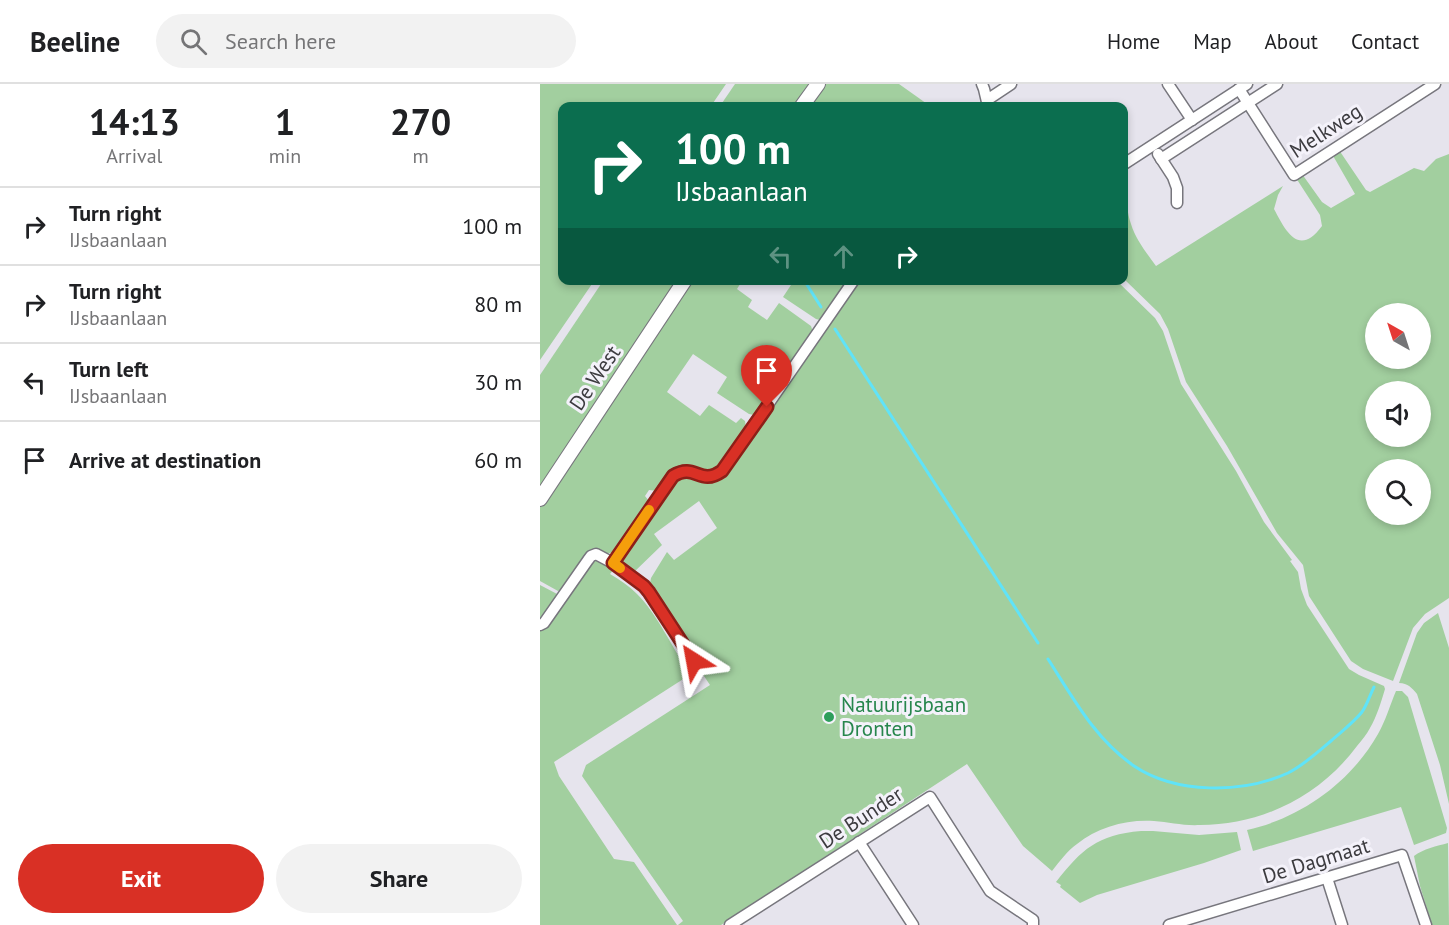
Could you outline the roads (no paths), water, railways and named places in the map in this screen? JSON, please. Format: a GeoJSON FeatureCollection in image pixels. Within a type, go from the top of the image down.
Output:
{"type":"FeatureCollection","features":[{"type":"Feature","properties":{"kind":"main road"},"geometry":{"type":"LineString","coordinates":[[805,102],[818,84]]}},
{"type":"Feature","properties":{"kind":"main road","name":"De West"},"geometry":{"type":"LineString","coordinates":[[540,499],[682,285]]}},
{"type":"Feature","properties":{"kind":"street"},"geometry":{"type":"LineString","coordinates":[[982,84],[987,102]]}},
{"type":"Feature","properties":{"kind":"street"},"geometry":{"type":"LineString","coordinates":[[988,102],[1011,84]]}},
{"type":"Feature","properties":{"kind":"street"},"geometry":{"type":"LineString","coordinates":[[1168,84],[1192,120]]}},
{"type":"Feature","properties":{"kind":"street"},"geometry":{"type":"LineString","coordinates":[[1161,159],[1276,84]]}},
{"type":"Feature","properties":{"kind":"street","name":"Melkweg"},"geometry":{"type":"LineString","coordinates":[[1243,87],[1248,103],[1294,175],[1435,84]]}},
{"type":"Feature","properties":{"kind":"street"},"geometry":{"type":"LineString","coordinates":[[1128,161],[1243,87]]}},
{"type":"Feature","properties":{"kind":"street"},"geometry":{"type":"LineString","coordinates":[[1152,146],[1173,177],[1177,188],[1177,203]]}},
{"type":"Feature","properties":{"kind":"street"},"geometry":{"type":"LineString","coordinates":[[613,563],[673,476],[681,471],[690,471],[706,478],[722,471],[851,285]]}},
{"type":"Feature","properties":{"kind":"street"},"geometry":{"type":"LineString","coordinates":[[540,625],[591,556],[596,554],[613,563],[644,586],[694,661]]}},
{"type":"Feature","properties":{"kind":"street","name":"De Bunder"},"geometry":{"type":"LineString","coordinates":[[730,925],[930,797],[990,891],[1033,920],[1033,925]]}},
{"type":"Feature","properties":{"kind":"street"},"geometry":{"type":"LineString","coordinates":[[859,842],[913,925]]}},
{"type":"Feature","properties":{"kind":"street","name":"De Dagmaat"},"geometry":{"type":"LineString","coordinates":[[1170,925],[1402,855],[1426,925]]}},
{"type":"Feature","properties":{"kind":"street"},"geometry":{"type":"LineString","coordinates":[[1327,878],[1342,925]]}},
{"type":"Feature","properties":{"kind":"waterway"},"geometry":{"type":"LineString","coordinates":[[807,285],[821,307]]}},
{"type":"Feature","properties":{"kind":"waterway"},"geometry":{"type":"LineString","coordinates":[[835,329],[1038,643]]}},
{"type":"Feature","properties":{"kind":"waterway"},"geometry":{"type":"LineString","coordinates":[[1048,659],[1096,731],[1120,755],[1134,766],[1169,782],[1210,788],[1250,785],[1294,770],[1355,720],[1364,709],[1374,687]]}},
{"type":"Feature","properties":{"kind":"place","name":"Natuurijsbaan Dronten"},"geometry":{"type":"Point","coordinates":[829,717]}}]}
